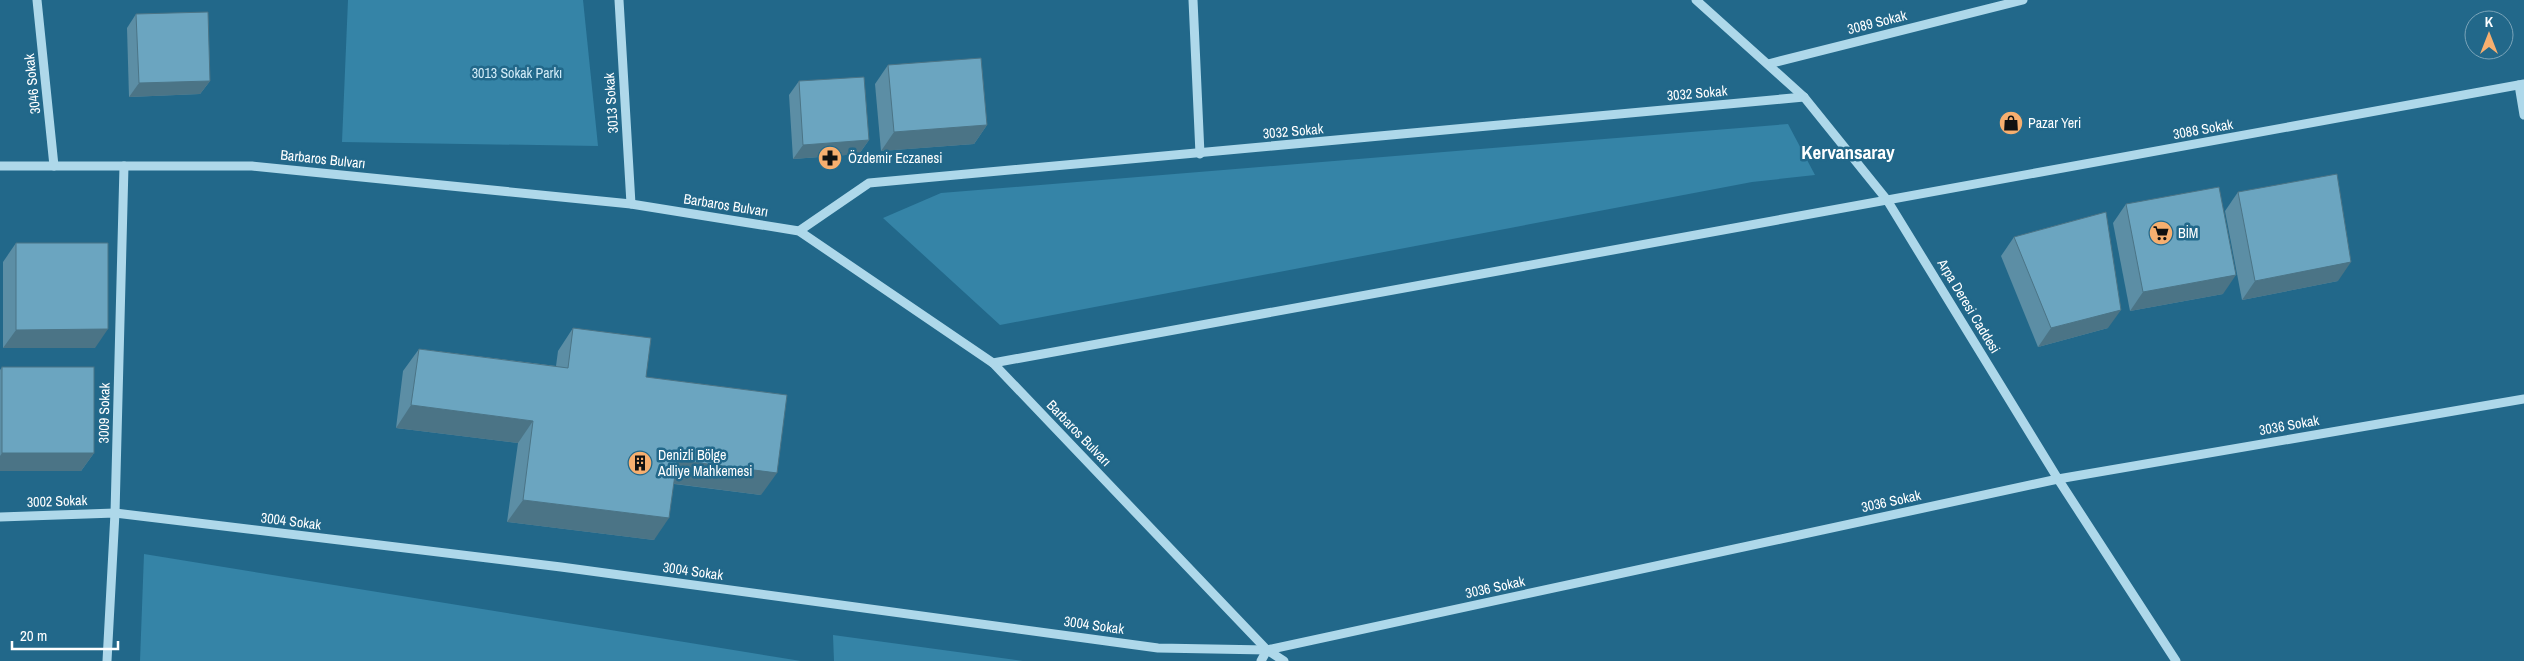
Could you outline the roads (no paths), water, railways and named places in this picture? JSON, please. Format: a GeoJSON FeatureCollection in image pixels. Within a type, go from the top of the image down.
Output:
{"type":"FeatureCollection","features":[{"type":"Feature","properties":{"kind":"street","name":"3046 Sokak"},"geometry":{"type":"LineString","coordinates":[[37,0],[54,166]]}},
{"type":"Feature","properties":{"kind":"street","name":"3013 Sokak"},"geometry":{"type":"LineString","coordinates":[[619,0],[631,204]]}},
{"type":"Feature","properties":{"kind":"street"},"geometry":{"type":"LineString","coordinates":[[1193,0],[1200,154]]}},
{"type":"Feature","properties":{"kind":"street","name":"Arpa Deresi Caddesi"},"geometry":{"type":"LineString","coordinates":[[1696,0],[1804,97],[1887,200],[2058,479],[2176,661]]}},
{"type":"Feature","properties":{"kind":"street","name":"3089 Sokak"},"geometry":{"type":"LineString","coordinates":[[1768,64],[2023,0]]}},
{"type":"Feature","properties":{"kind":"street"},"geometry":{"type":"LineString","coordinates":[[2521,85],[2524,116]]}},
{"type":"Feature","properties":{"kind":"street","name":"3088 Sokak"},"geometry":{"type":"LineString","coordinates":[[993,363],[2521,85]]}},
{"type":"Feature","properties":{"kind":"street","name":"3032 Sokak"},"geometry":{"type":"LineString","coordinates":[[799,231],[869,183],[1804,97]]}},
{"type":"Feature","properties":{"kind":"street","name":"Barbaros Bulvarı"},"geometry":{"type":"LineString","coordinates":[[0,166],[252,166],[631,204],[799,231],[993,363],[1267,650],[1284,661]]}},
{"type":"Feature","properties":{"kind":"street","name":"3009 Sokak"},"geometry":{"type":"LineString","coordinates":[[107,661],[116,513],[124,166]]}},
{"type":"Feature","properties":{"kind":"street","name":"3036 Sokak"},"geometry":{"type":"LineString","coordinates":[[1267,650],[2058,479],[2524,399]]}},
{"type":"Feature","properties":{"kind":"street","name":"3002 Sokak"},"geometry":{"type":"LineString","coordinates":[[0,517],[116,513]]}},
{"type":"Feature","properties":{"kind":"street","name":"3004 Sokak"},"geometry":{"type":"LineString","coordinates":[[116,513],[571,568],[1158,648],[1267,650]]}},
{"type":"Feature","properties":{"kind":"street"},"geometry":{"type":"LineString","coordinates":[[1261,661],[1267,650]]}},
{"type":"Feature","properties":{"kind":"place","name":"Pazar Yeri"},"geometry":{"type":"Point","coordinates":[2011,123]}},
{"type":"Feature","properties":{"kind":"place","name":"Özdemir Eczanesi"},"geometry":{"type":"Point","coordinates":[830,158]}},
{"type":"Feature","properties":{"kind":"place","name":"BİM"},"geometry":{"type":"Point","coordinates":[2161,233]}},
{"type":"Feature","properties":{"kind":"place","name":"Denizli Bölge Adliye Mahkemesi"},"geometry":{"type":"Point","coordinates":[640,463]}},
{"type":"Feature","properties":{"kind":"district","name":"Kervansaray"},"geometry":{"type":"Point","coordinates":[1848,152]}},
{"type":"Feature","properties":{"kind":"park label","name":"3013 Sokak Parkı"},"geometry":{"type":"Point","coordinates":[517,73]}}]}
